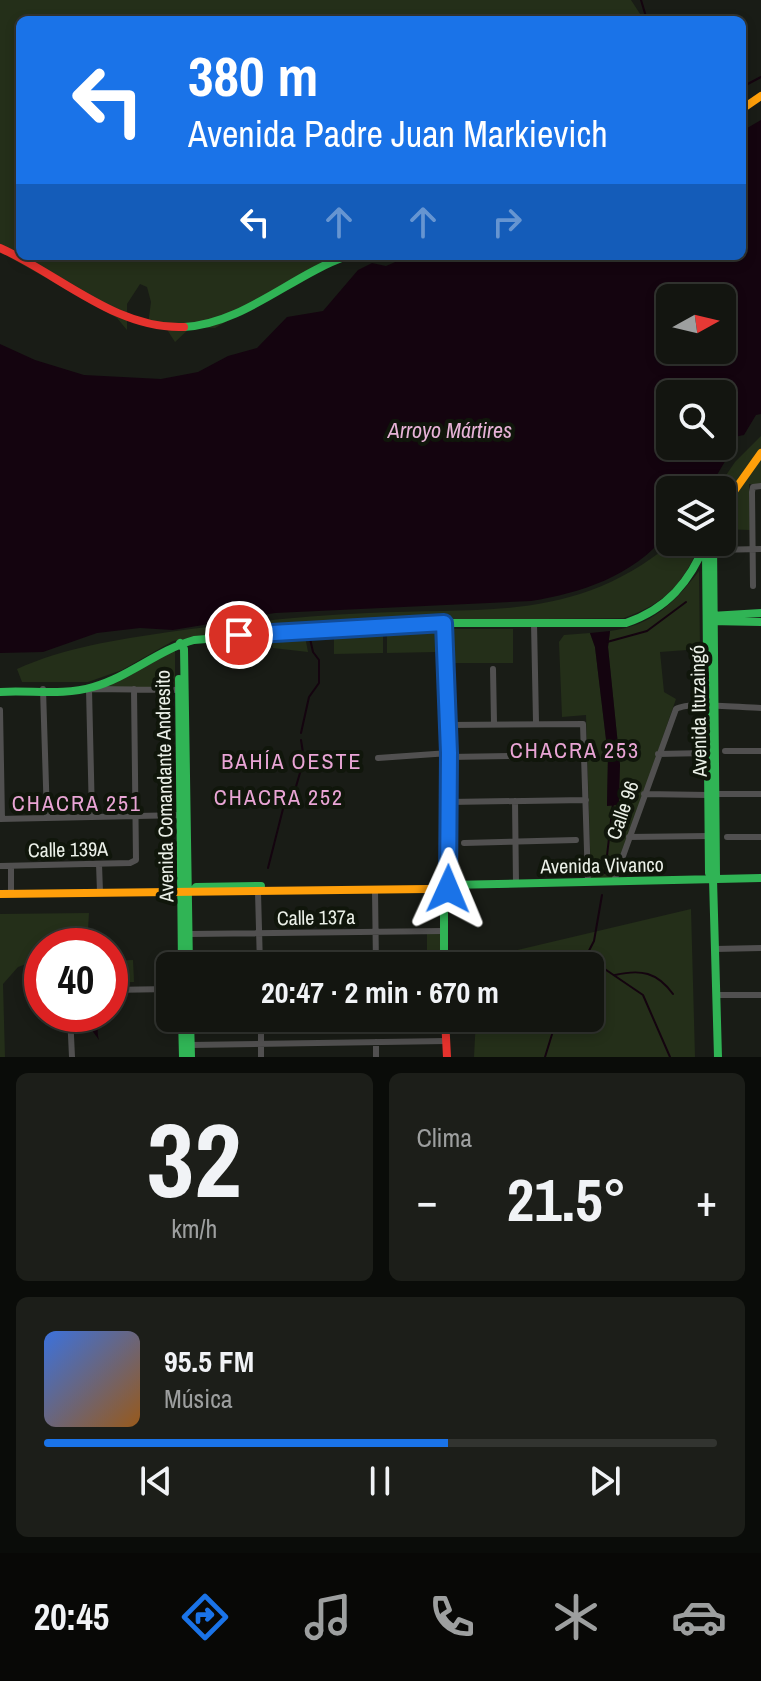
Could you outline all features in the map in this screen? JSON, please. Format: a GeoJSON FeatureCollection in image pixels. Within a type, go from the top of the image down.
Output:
{"type":"FeatureCollection","features":[{"type":"Feature","properties":{"kind":"main road"},"geometry":{"type":"LineString","coordinates":[[21,260],[117,314],[166,328],[212,323],[305,271],[336,260]]}},
{"type":"Feature","properties":{"kind":"main road"},"geometry":{"type":"LineString","coordinates":[[736,488],[761,453]]}},
{"type":"Feature","properties":{"kind":"main road"},"geometry":{"type":"LineString","coordinates":[[0,692],[89,689],[180,643],[322,628],[444,623],[611,625],[641,619],[677,595],[703,556]]}},
{"type":"Feature","properties":{"kind":"main road","name":"Avenida Ituzaingó"},"geometry":{"type":"LineString","coordinates":[[709,556],[718,1057]]}},
{"type":"Feature","properties":{"kind":"main road"},"geometry":{"type":"LineString","coordinates":[[711,618],[761,613]]}},
{"type":"Feature","properties":{"kind":"main road"},"geometry":{"type":"LineString","coordinates":[[711,618],[761,622]]}},
{"type":"Feature","properties":{"kind":"main road"},"geometry":{"type":"LineString","coordinates":[[444,623],[449,802],[444,952]]}},
{"type":"Feature","properties":{"kind":"main road","name":"Avenida Comandante Andresito"},"geometry":{"type":"LineString","coordinates":[[180,643],[189,952]]}},
{"type":"Feature","properties":{"kind":"main road","name":"Avenida Ituzaingó"},"geometry":{"type":"LineString","coordinates":[[710,706],[707,753],[712,794],[708,836],[709,873],[713,879]]}},
{"type":"Feature","properties":{"kind":"main road","name":"Avenida Vivanco"},"geometry":{"type":"LineString","coordinates":[[187,890],[196,887],[447,886],[761,878]]}},
{"type":"Feature","properties":{"kind":"main road","name":"Avenida Vivanco"},"geometry":{"type":"LineString","coordinates":[[0,894],[375,890],[447,886]]}},
{"type":"Feature","properties":{"kind":"main road","name":"Avenida Comandante Andresito"},"geometry":{"type":"LineString","coordinates":[[183,952],[187,890]]}},
{"type":"Feature","properties":{"kind":"main road"},"geometry":{"type":"LineString","coordinates":[[185,1032],[191,1057]]}},
{"type":"Feature","properties":{"kind":"main road"},"geometry":{"type":"LineString","coordinates":[[183,1057],[188,1032]]}},
{"type":"Feature","properties":{"kind":"main road"},"geometry":{"type":"LineString","coordinates":[[446,1032],[447,1057]]}},
{"type":"Feature","properties":{"kind":"street"},"geometry":{"type":"LineString","coordinates":[[753,586],[757,549],[757,487]]}},
{"type":"Feature","properties":{"kind":"street"},"geometry":{"type":"LineString","coordinates":[[736,548],[757,549]]}},
{"type":"Feature","properties":{"kind":"street"},"geometry":{"type":"LineString","coordinates":[[534,623],[536,722]]}},
{"type":"Feature","properties":{"kind":"street"},"geometry":{"type":"LineString","coordinates":[[493,669],[494,723]]}},
{"type":"Feature","properties":{"kind":"street"},"geometry":{"type":"LineString","coordinates":[[43,689],[47,818]]}},
{"type":"Feature","properties":{"kind":"street"},"geometry":{"type":"LineString","coordinates":[[92,817],[89,689],[181,690]]}},
{"type":"Feature","properties":{"kind":"street"},"geometry":{"type":"LineString","coordinates":[[134,689],[137,816]]}},
{"type":"Feature","properties":{"kind":"street","name":"Calle 96"},"geometry":{"type":"LineString","coordinates":[[614,881],[658,754],[679,706],[710,706]]}},
{"type":"Feature","properties":{"kind":"street"},"geometry":{"type":"LineString","coordinates":[[710,706],[761,708]]}},
{"type":"Feature","properties":{"kind":"street"},"geometry":{"type":"LineString","coordinates":[[0,710],[1,819],[183,815]]}},
{"type":"Feature","properties":{"kind":"street"},"geometry":{"type":"LineString","coordinates":[[448,725],[583,724],[588,882]]}},
{"type":"Feature","properties":{"kind":"street"},"geometry":{"type":"LineString","coordinates":[[725,751],[761,751]]}},
{"type":"Feature","properties":{"kind":"street"},"geometry":{"type":"LineString","coordinates":[[658,754],[707,753]]}},
{"type":"Feature","properties":{"kind":"street"},"geometry":{"type":"LineString","coordinates":[[378,758],[585,755]]}},
{"type":"Feature","properties":{"kind":"street"},"geometry":{"type":"LineString","coordinates":[[644,794],[761,794]]}},
{"type":"Feature","properties":{"kind":"street"},"geometry":{"type":"LineString","coordinates":[[449,802],[586,800]]}},
{"type":"Feature","properties":{"kind":"street"},"geometry":{"type":"LineString","coordinates":[[515,801],[516,884]]}},
{"type":"Feature","properties":{"kind":"street","name":"Calle 139A"},"geometry":{"type":"LineString","coordinates":[[0,866],[130,863],[136,860],[137,816]]}},
{"type":"Feature","properties":{"kind":"street"},"geometry":{"type":"LineString","coordinates":[[629,837],[708,836]]}},
{"type":"Feature","properties":{"kind":"street"},"geometry":{"type":"LineString","coordinates":[[727,837],[761,837]]}},
{"type":"Feature","properties":{"kind":"street"},"geometry":{"type":"LineString","coordinates":[[464,843],[576,840]]}},
{"type":"Feature","properties":{"kind":"street"},"geometry":{"type":"LineString","coordinates":[[99,864],[100,892]]}},
{"type":"Feature","properties":{"kind":"street"},"geometry":{"type":"LineString","coordinates":[[11,866],[11,894]]}},
{"type":"Feature","properties":{"kind":"street"},"geometry":{"type":"LineString","coordinates":[[375,890],[376,952]]}},
{"type":"Feature","properties":{"kind":"street"},"geometry":{"type":"LineString","coordinates":[[258,892],[260,952]]}},
{"type":"Feature","properties":{"kind":"street","name":"Calle 137a"},"geometry":{"type":"LineString","coordinates":[[189,934],[443,931]]}},
{"type":"Feature","properties":{"kind":"street"},"geometry":{"type":"LineString","coordinates":[[715,949],[761,948]]}},
{"type":"Feature","properties":{"kind":"street"},"geometry":{"type":"LineString","coordinates":[[128,990],[156,989]]}},
{"type":"Feature","properties":{"kind":"street"},"geometry":{"type":"LineString","coordinates":[[716,995],[761,995]]}},
{"type":"Feature","properties":{"kind":"street"},"geometry":{"type":"LineString","coordinates":[[71,1032],[72,1057]]}},
{"type":"Feature","properties":{"kind":"street"},"geometry":{"type":"LineString","coordinates":[[261,1032],[261,1057]]}},
{"type":"Feature","properties":{"kind":"street"},"geometry":{"type":"LineString","coordinates":[[187,1045],[446,1041]]}},
{"type":"Feature","properties":{"kind":"street"},"geometry":{"type":"LineString","coordinates":[[376,1042],[376,1057]]}},
{"type":"Feature","properties":{"kind":"green space"},"geometry":{"type":"Polygon","coordinates":[[[0,0],[631,0],[641,16],[16,16],[16,260],[333,260],[215,328],[191,327],[175,342],[166,328],[148,325],[151,302],[147,287],[140,284],[127,304],[127,330],[117,318],[0,252],[0,0]]]}},
{"type":"Feature","properties":{"kind":"green space"},"geometry":{"type":"Polygon","coordinates":[[[761,436],[761,449],[736,482],[736,476],[726,476],[761,436]]]}},
{"type":"Feature","properties":{"kind":"green space"},"geometry":{"type":"Polygon","coordinates":[[[761,458],[761,484],[749,484],[750,530],[736,530],[736,493],[761,458]]]}},
{"type":"Feature","properties":{"kind":"green space"},"geometry":{"type":"Polygon","coordinates":[[[656,554],[694,556],[681,580],[663,598],[624,618],[374,621],[247,629],[173,641],[122,670],[88,682],[22,682],[17,669],[92,645],[194,629],[318,616],[528,606],[601,586],[656,554]]]}},
{"type":"Feature","properties":{"kind":"green space"},"geometry":{"type":"Polygon","coordinates":[[[699,571],[700,649],[660,652],[664,692],[676,699],[614,878],[591,878],[586,715],[562,717],[559,642],[564,635],[590,633],[595,647],[608,756],[607,805],[620,765],[608,647],[610,631],[638,624],[661,611],[699,571]]]}},
{"type":"Feature","properties":{"kind":"green space"},"geometry":{"type":"Polygon","coordinates":[[[451,629],[513,629],[513,663],[451,663],[451,629]]]}},
{"type":"Feature","properties":{"kind":"green space"},"geometry":{"type":"Polygon","coordinates":[[[387,630],[436,630],[436,652],[387,653],[387,630]]]}},
{"type":"Feature","properties":{"kind":"green space"},"geometry":{"type":"Polygon","coordinates":[[[304,631],[308,652],[273,648],[270,633],[304,631]]]}},
{"type":"Feature","properties":{"kind":"green space"},"geometry":{"type":"Polygon","coordinates":[[[334,631],[383,631],[383,653],[334,654],[334,631]]]}},
{"type":"Feature","properties":{"kind":"green space"},"geometry":{"type":"Polygon","coordinates":[[[175,648],[175,688],[99,688],[175,648]]]}},
{"type":"Feature","properties":{"kind":"green space"},"geometry":{"type":"Polygon","coordinates":[[[691,909],[695,1057],[474,1057],[475,1032],[604,1032],[604,952],[509,952],[691,909]]]}},
{"type":"Feature","properties":{"kind":"green space"},"geometry":{"type":"Polygon","coordinates":[[[89,913],[88,928],[24,928],[24,965],[18,967],[3,984],[5,1057],[0,1057],[0,914],[89,913]]]}},
{"type":"Feature","properties":{"kind":"green space"},"geometry":{"type":"Polygon","coordinates":[[[442,932],[442,952],[427,952],[427,933],[442,932]]]}},
{"type":"Feature","properties":{"kind":"green space"},"geometry":{"type":"Polygon","coordinates":[[[128,960],[133,960],[134,982],[128,982],[128,960]]]}},
{"type":"Feature","properties":{"kind":"water","name":"Arroyo Mártires"},"geometry":{"type":"Polygon","coordinates":[[[761,120],[761,414],[756,415],[744,435],[736,437],[736,380],[656,380],[656,460],[726,460],[716,476],[656,476],[656,546],[622,572],[569,593],[531,601],[275,613],[173,630],[140,628],[97,633],[43,652],[0,653],[0,344],[35,360],[84,375],[161,379],[198,372],[228,356],[257,348],[287,317],[323,311],[358,270],[372,263],[386,266],[400,260],[746,260],[746,129],[761,120]]]}},
{"type":"Feature","properties":{"kind":"water"},"geometry":{"type":"Polygon","coordinates":[[[610,631],[608,647],[620,765],[619,805],[607,806],[608,756],[595,647],[590,633],[610,631]]]}},
{"type":"Feature","properties":{"kind":"waterway"},"geometry":{"type":"LineString","coordinates":[[641,0],[646,16]]}},
{"type":"Feature","properties":{"kind":"waterway"},"geometry":{"type":"LineString","coordinates":[[746,85],[761,77]]}},
{"type":"Feature","properties":{"kind":"waterway"},"geometry":{"type":"LineString","coordinates":[[607,642],[647,631],[686,602]]}},
{"type":"Feature","properties":{"kind":"waterway"},"geometry":{"type":"LineString","coordinates":[[301,733],[309,697],[319,683],[319,660],[313,652],[309,634]]}},
{"type":"Feature","properties":{"kind":"waterway"},"geometry":{"type":"LineString","coordinates":[[268,868],[285,801],[295,790],[304,759],[301,740]]}},
{"type":"Feature","properties":{"kind":"waterway"},"geometry":{"type":"LineString","coordinates":[[605,873],[613,803]]}},
{"type":"Feature","properties":{"kind":"waterway"},"geometry":{"type":"LineString","coordinates":[[588,952],[594,941],[602,895]]}},
{"type":"Feature","properties":{"kind":"waterway"},"geometry":{"type":"LineString","coordinates":[[604,969],[643,995],[670,1057]]}},
{"type":"Feature","properties":{"kind":"waterway"},"geometry":{"type":"LineString","coordinates":[[615,975],[633,972],[648,974],[661,981],[673,994]]}},
{"type":"Feature","properties":{"kind":"waterway"},"geometry":{"type":"LineString","coordinates":[[545,1057],[553,1032]]}},
{"type":"Feature","properties":{"kind":"traffic: fast"},"geometry":{"type":"LineString","coordinates":[[184,327],[227,317],[337,260]]}},
{"type":"Feature","properties":{"kind":"traffic: fast"},"geometry":{"type":"LineString","coordinates":[[0,692],[82,690],[106,683],[168,650],[194,640],[407,623],[626,623],[665,602],[684,582],[700,556]]}},
{"type":"Feature","properties":{"kind":"traffic: fast"},"geometry":{"type":"LineString","coordinates":[[706,556],[709,873],[713,879],[718,1057]]}},
{"type":"Feature","properties":{"kind":"traffic: fast"},"geometry":{"type":"LineString","coordinates":[[713,556],[716,874],[713,879]]}},
{"type":"Feature","properties":{"kind":"traffic: fast"},"geometry":{"type":"LineString","coordinates":[[711,616],[761,613]]}},
{"type":"Feature","properties":{"kind":"traffic: fast"},"geometry":{"type":"LineString","coordinates":[[710,621],[761,622]]}},
{"type":"Feature","properties":{"kind":"traffic: fast"},"geometry":{"type":"LineString","coordinates":[[444,623],[449,885],[444,907],[444,952]]}},
{"type":"Feature","properties":{"kind":"traffic: fast"},"geometry":{"type":"LineString","coordinates":[[180,643],[184,649],[189,952]]}},
{"type":"Feature","properties":{"kind":"traffic: fast"},"geometry":{"type":"LineString","coordinates":[[179,679],[182,952]]}},
{"type":"Feature","properties":{"kind":"traffic: fast"},"geometry":{"type":"LineString","coordinates":[[428,889],[444,889],[449,885],[761,878]]}},
{"type":"Feature","properties":{"kind":"traffic: fast"},"geometry":{"type":"LineString","coordinates":[[194,890],[196,887],[261,886]]}},
{"type":"Feature","properties":{"kind":"traffic: fast"},"geometry":{"type":"LineString","coordinates":[[182,1032],[183,1057]]}},
{"type":"Feature","properties":{"kind":"traffic: fast"},"geometry":{"type":"LineString","coordinates":[[190,1032],[191,1057]]}},
{"type":"Feature","properties":{"kind":"traffic: slow"},"geometry":{"type":"LineString","coordinates":[[746,106],[761,96]]}},
{"type":"Feature","properties":{"kind":"traffic: slow"},"geometry":{"type":"LineString","coordinates":[[736,488],[761,453]]}},
{"type":"Feature","properties":{"kind":"traffic: slow"},"geometry":{"type":"LineString","coordinates":[[0,894],[428,889]]}},
{"type":"Feature","properties":{"kind":"traffic: jam"},"geometry":{"type":"LineString","coordinates":[[0,248],[16,256]]}},
{"type":"Feature","properties":{"kind":"traffic: jam"},"geometry":{"type":"LineString","coordinates":[[24,260],[111,310],[159,326],[184,327]]}},
{"type":"Feature","properties":{"kind":"traffic: jam"},"geometry":{"type":"LineString","coordinates":[[446,1032],[447,1057]]}},
{"type":"Feature","properties":{"kind":"district","name":"CHACRA 253"},"geometry":{"type":"Point","coordinates":[575,750]}},
{"type":"Feature","properties":{"kind":"district","name":"BAHÍA OESTE"},"geometry":{"type":"Point","coordinates":[292,761]}},
{"type":"Feature","properties":{"kind":"district","name":"CHACRA 252"},"geometry":{"type":"Point","coordinates":[279,797]}},
{"type":"Feature","properties":{"kind":"district","name":"CHACRA 251"},"geometry":{"type":"Point","coordinates":[77,803]}},
{"type":"Feature","properties":{"kind":"route"},"geometry":{"type":"LineString","coordinates":[[239,635],[348,626],[444,623],[449,753],[448,889]]}}]}
